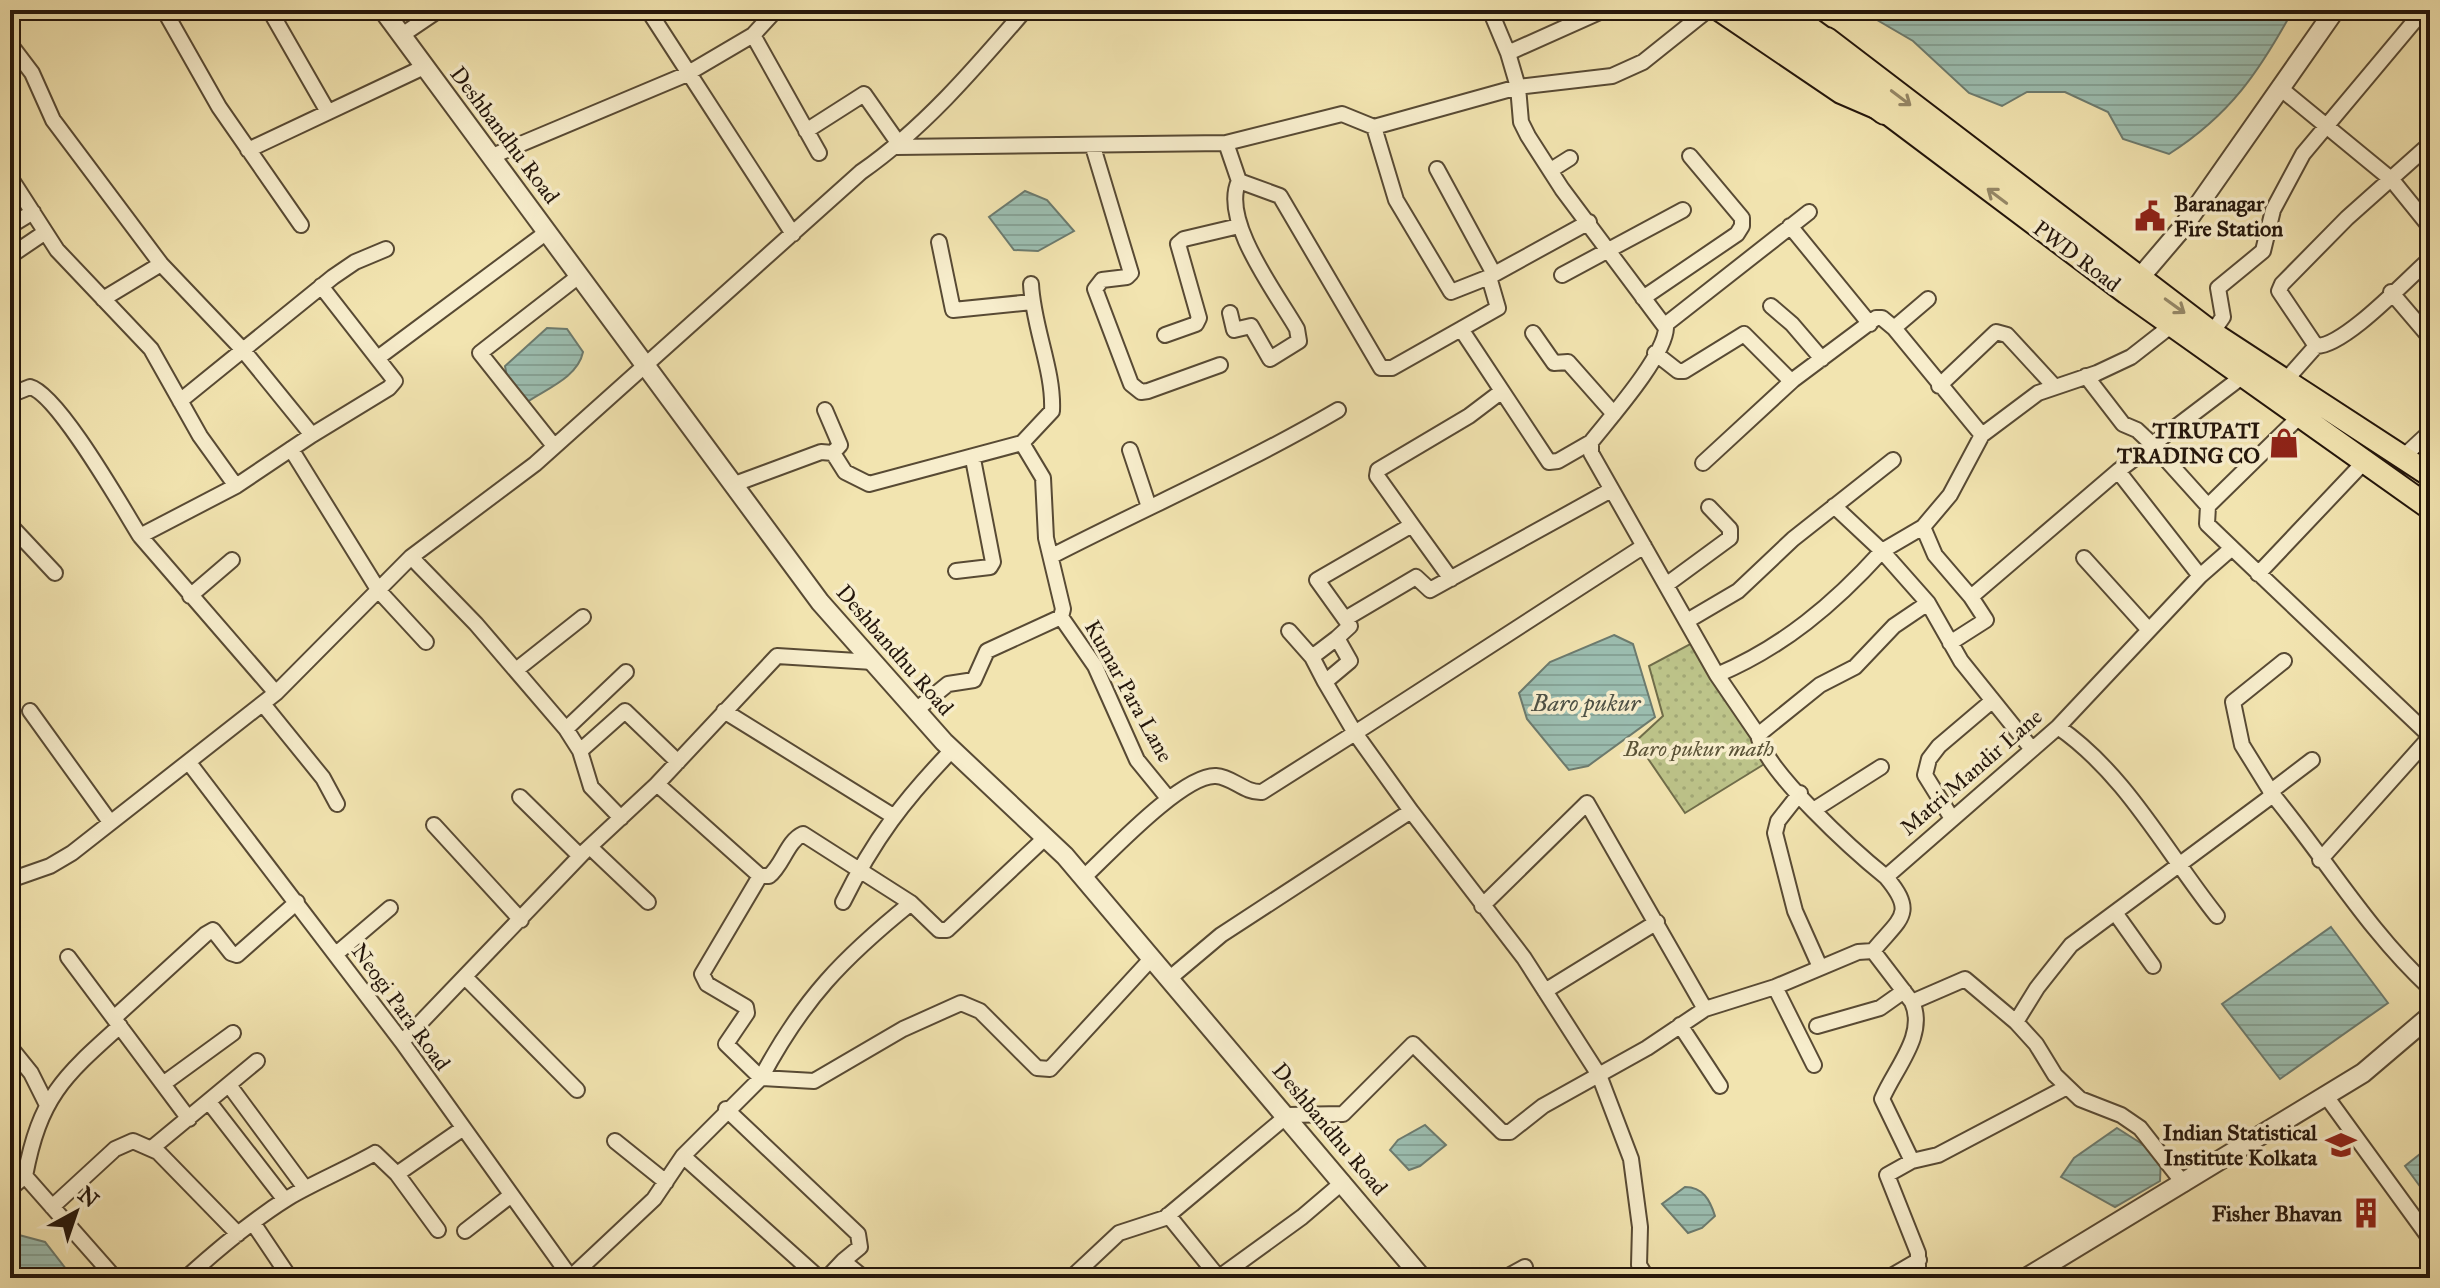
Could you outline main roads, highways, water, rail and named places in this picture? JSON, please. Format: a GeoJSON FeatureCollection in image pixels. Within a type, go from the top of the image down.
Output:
{"type":"FeatureCollection","features":[{"type":"Feature","properties":{"kind":"highway"},"geometry":{"type":"LineString","coordinates":[[1750,10],[1885,111]]}},
{"type":"Feature","properties":{"kind":"highway"},"geometry":{"type":"LineString","coordinates":[[1781,10],[1838,51]]}},
{"type":"Feature","properties":{"kind":"main road","name":"PWD Road"},"geometry":{"type":"LineString","coordinates":[[1720,10],[1841,92],[1885,111],[2133,286],[2212,333],[2430,475]]}},
{"type":"Feature","properties":{"kind":"main road","name":"PWD Road"},"geometry":{"type":"LineString","coordinates":[[1797,10],[1838,51],[2133,286],[2172,325],[2430,508]]}},
{"type":"Feature","properties":{"kind":"main road"},"geometry":{"type":"LineString","coordinates":[[2285,383],[2314,413],[2430,492]]}},
{"type":"Feature","properties":{"kind":"water"},"geometry":{"type":"Polygon","coordinates":[[[1860,10],[2293,10],[2241,91],[2209,124],[2169,154],[2123,139],[2108,112],[2065,92],[2027,92],[2002,106],[1969,93],[1913,41],[1860,10]]]}},
{"type":"Feature","properties":{"kind":"water"},"geometry":{"type":"Polygon","coordinates":[[[1025,191],[1047,200],[1074,231],[1038,251],[1014,250],[989,217],[1025,191]]]}},
{"type":"Feature","properties":{"kind":"water"},"geometry":{"type":"Polygon","coordinates":[[[547,328],[567,329],[583,352],[575,369],[527,402],[508,383],[505,366],[547,328]]]}},
{"type":"Feature","properties":{"kind":"water","name":"Baro pukur"},"geometry":{"type":"Polygon","coordinates":[[[1614,635],[1633,644],[1655,717],[1588,766],[1569,770],[1527,719],[1519,693],[1550,662],[1614,635]]]}},
{"type":"Feature","properties":{"kind":"water"},"geometry":{"type":"Polygon","coordinates":[[[2331,927],[2388,1003],[2280,1079],[2222,1004],[2331,927]]]}},
{"type":"Feature","properties":{"kind":"water"},"geometry":{"type":"Polygon","coordinates":[[[1425,1125],[1446,1145],[1420,1166],[1409,1170],[1390,1150],[1398,1140],[1425,1125]]]}},
{"type":"Feature","properties":{"kind":"water"},"geometry":{"type":"Polygon","coordinates":[[[2117,1128],[2161,1156],[2160,1181],[2115,1207],[2061,1177],[2074,1158],[2117,1128]]]}},
{"type":"Feature","properties":{"kind":"water"},"geometry":{"type":"Polygon","coordinates":[[[2430,1146],[2430,1200],[2405,1166],[2430,1146]]]}},
{"type":"Feature","properties":{"kind":"water"},"geometry":{"type":"Polygon","coordinates":[[[1685,1187],[1697,1189],[1705,1196],[1715,1216],[1702,1228],[1688,1233],[1662,1204],[1685,1187]]]}},
{"type":"Feature","properties":{"kind":"water"},"geometry":{"type":"Polygon","coordinates":[[[19,1235],[45,1242],[73,1278],[10,1278],[10,1241],[19,1235]]]}},
{"type":"Feature","properties":{"kind":"place","name":"Baranagar Fire Station"},"geometry":{"type":"Point","coordinates":[2150,216]}},
{"type":"Feature","properties":{"kind":"place","name":"TIRUPATI TRADING CO"},"geometry":{"type":"Point","coordinates":[2284,443]}},
{"type":"Feature","properties":{"kind":"place","name":"Indian Statistical Institute Kolkata"},"geometry":{"type":"Point","coordinates":[2341,1145]}},
{"type":"Feature","properties":{"kind":"place","name":"Fisher Bhavan"},"geometry":{"type":"Point","coordinates":[2366,1213]}},
{"type":"Feature","properties":{"kind":"park label","name":"Baro pukur math"},"geometry":{"type":"Point","coordinates":[1699,748]}}]}
